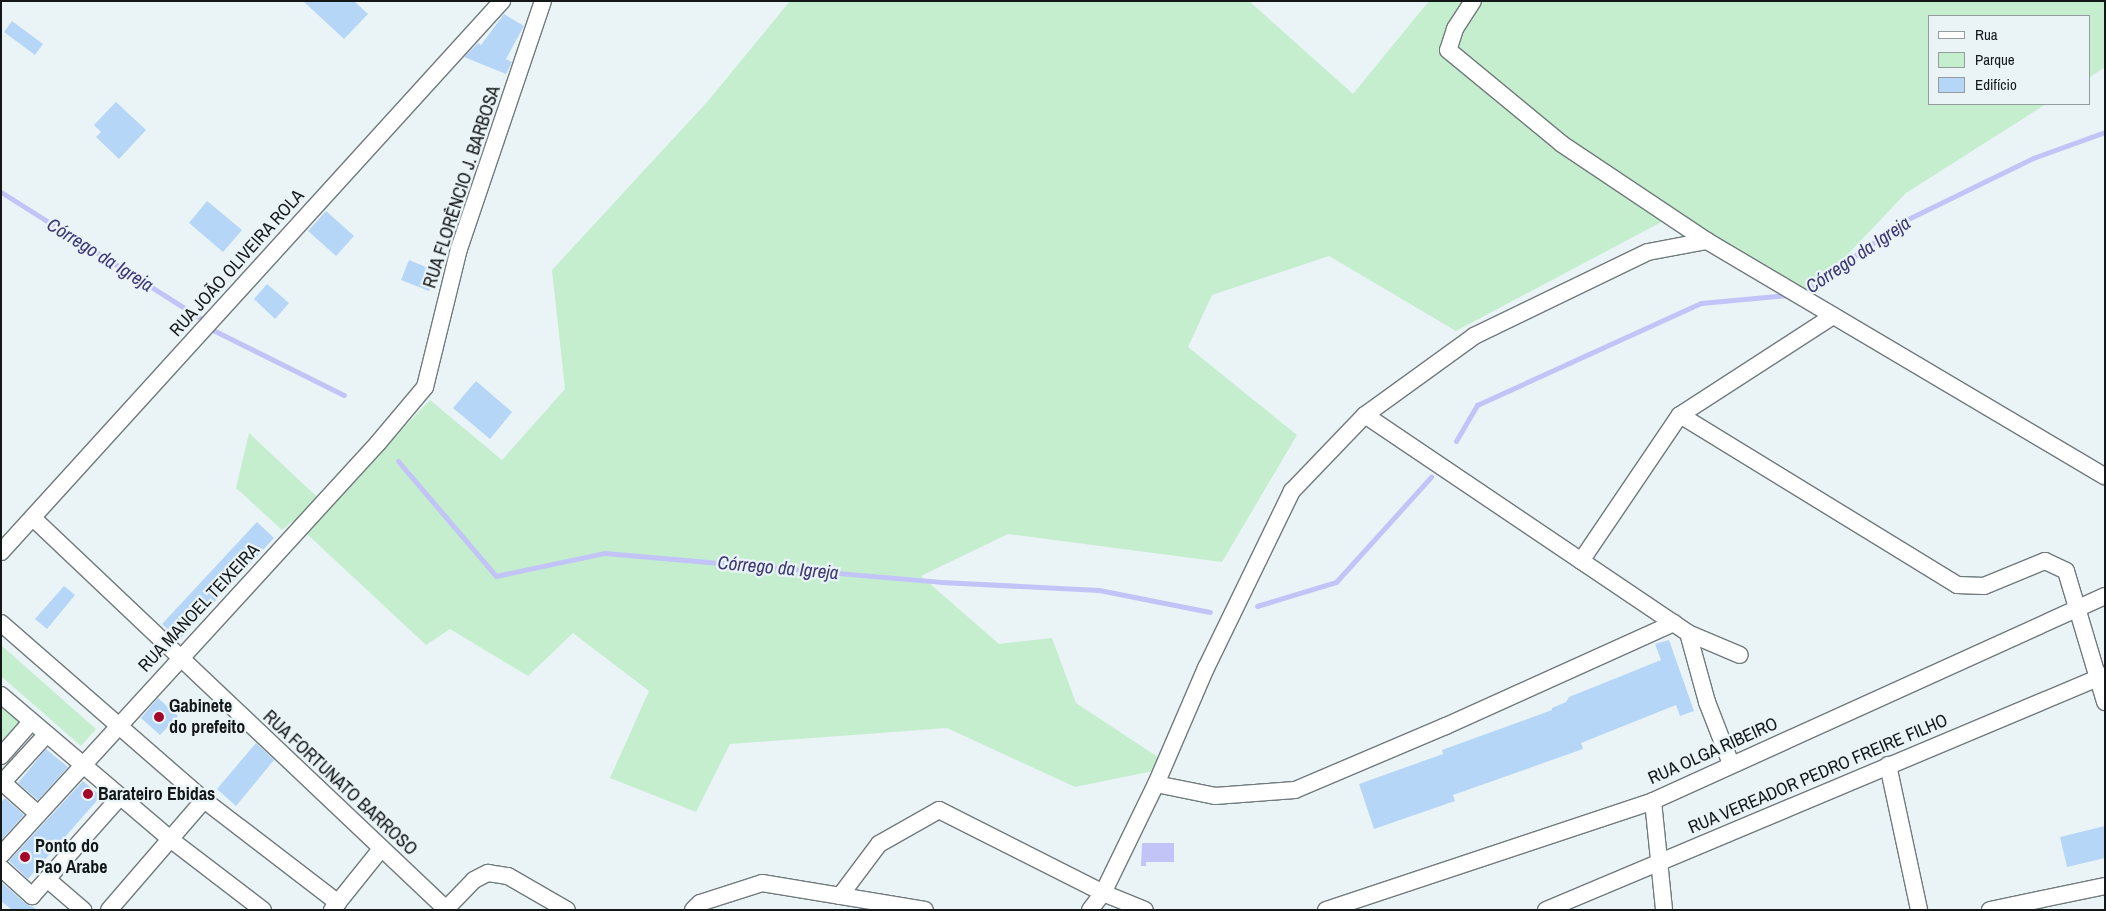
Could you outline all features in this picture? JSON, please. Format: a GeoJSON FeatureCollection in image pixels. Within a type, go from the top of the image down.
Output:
{"type":"FeatureCollection","features":[{"type":"Feature","properties":{"kind":"street","name":"RUA JOÃO OLIVEIRA ROLA"},"geometry":{"type":"LineString","coordinates":[[1,552],[502,1]]}},
{"type":"Feature","properties":{"kind":"street","name":"RUA FLORÊNCIO J. BARBOSA"},"geometry":{"type":"LineString","coordinates":[[425,387],[459,249],[543,1]]}},
{"type":"Feature","properties":{"kind":"street"},"geometry":{"type":"LineString","coordinates":[[1473,1],[1455,29],[1448,50],[1562,144],[1707,241],[1802,294],[1834,316],[2105,476]]}},
{"type":"Feature","properties":{"kind":"street"},"geometry":{"type":"LineString","coordinates":[[1090,910],[1102,893],[1156,784],[1206,668],[1292,490],[1365,415],[1474,336],[1648,252],[1707,241]]}},
{"type":"Feature","properties":{"kind":"street"},"geometry":{"type":"LineString","coordinates":[[1581,562],[1680,415],[1834,316]]}},
{"type":"Feature","properties":{"kind":"street","name":"RUA MANOEL TEIXEIRA"},"geometry":{"type":"LineString","coordinates":[[1,855],[84,765],[178,658],[378,443],[425,387]]}},
{"type":"Feature","properties":{"kind":"street"},"geometry":{"type":"LineString","coordinates":[[1365,415],[1688,633],[1740,655]]}},
{"type":"Feature","properties":{"kind":"street"},"geometry":{"type":"LineString","coordinates":[[1680,415],[1957,585],[1984,586],[2045,561],[2066,571],[2102,676],[2105,702]]}},
{"type":"Feature","properties":{"kind":"street","name":"RUA FORTUNATO BARROSO"},"geometry":{"type":"LineString","coordinates":[[33,518],[380,850],[447,910]]}},
{"type":"Feature","properties":{"kind":"street","name":"RUA OLGA RIBEIRO"},"geometry":{"type":"LineString","coordinates":[[1326,910],[1652,800],[2105,596]]}},
{"type":"Feature","properties":{"kind":"street"},"geometry":{"type":"LineString","coordinates":[[1,623],[204,800],[335,906],[380,850]]}},
{"type":"Feature","properties":{"kind":"street"},"geometry":{"type":"LineString","coordinates":[[1156,784],[1215,796],[1295,790],[1446,726],[1674,623]]}},
{"type":"Feature","properties":{"kind":"street"},"geometry":{"type":"LineString","coordinates":[[1688,633],[1707,702],[1731,764]]}},
{"type":"Feature","properties":{"kind":"street","name":"RUA VEREADOR PEDRO FREIRE FILHO"},"geometry":{"type":"LineString","coordinates":[[1546,910],[2102,676]]}},
{"type":"Feature","properties":{"kind":"street"},"geometry":{"type":"LineString","coordinates":[[1,695],[170,839],[263,910]]}},
{"type":"Feature","properties":{"kind":"street"},"geometry":{"type":"LineString","coordinates":[[1,756],[32,722]]}},
{"type":"Feature","properties":{"kind":"street"},"geometry":{"type":"LineString","coordinates":[[38,814],[2,782],[46,735]]}},
{"type":"Feature","properties":{"kind":"street"},"geometry":{"type":"LineString","coordinates":[[1888,765],[1919,910]]}},
{"type":"Feature","properties":{"kind":"street"},"geometry":{"type":"LineString","coordinates":[[1,868],[32,896],[120,797]]}},
{"type":"Feature","properties":{"kind":"street"},"geometry":{"type":"LineString","coordinates":[[109,910],[204,800]]}},
{"type":"Feature","properties":{"kind":"street"},"geometry":{"type":"LineString","coordinates":[[1652,800],[1664,910]]}},
{"type":"Feature","properties":{"kind":"street"},"geometry":{"type":"LineString","coordinates":[[840,896],[878,844],[939,810],[1102,893],[1145,910]]}},
{"type":"Feature","properties":{"kind":"street"},"geometry":{"type":"LineString","coordinates":[[447,910],[474,880],[488,873],[508,876],[566,910]]}},
{"type":"Feature","properties":{"kind":"street"},"geometry":{"type":"LineString","coordinates":[[47,879],[75,908]]}},
{"type":"Feature","properties":{"kind":"street"},"geometry":{"type":"LineString","coordinates":[[693,910],[700,902],[762,882],[925,910]]}},
{"type":"Feature","properties":{"kind":"street"},"geometry":{"type":"LineString","coordinates":[[1990,910],[2105,886]]}},
{"type":"Feature","properties":{"kind":"green space"},"geometry":{"type":"Polygon","coordinates":[[[790,1],[1249,1],[1353,94],[1429,1],[2105,1],[2105,67],[2091,76],[2091,15],[1928,15],[1928,105],[2044,105],[1906,193],[1812,292],[1669,218],[1456,331],[1329,256],[1212,295],[1188,347],[1297,435],[1222,562],[1008,534],[921,576],[999,644],[1052,638],[1076,703],[1173,767],[1075,787],[947,728],[730,744],[696,812],[610,778],[649,691],[573,633],[528,676],[450,629],[426,645],[293,521],[282,530],[236,488],[249,433],[328,507],[430,400],[502,460],[565,389],[552,270],[708,101],[790,1]]]}},
{"type":"Feature","properties":{"kind":"green space"},"geometry":{"type":"Polygon","coordinates":[[[1,645],[96,729],[81,746],[1,676],[1,645]]]}},
{"type":"Feature","properties":{"kind":"green space"},"geometry":{"type":"Polygon","coordinates":[[[1,707],[22,724],[1,746],[1,707]]]}},
{"type":"Feature","properties":{"kind":"water"},"geometry":{"type":"Polygon","coordinates":[[[1142,843],[1174,843],[1174,862],[1146,862],[1146,866],[1141,866],[1142,843]]]}},
{"type":"Feature","properties":{"kind":"building"},"geometry":{"type":"Polygon","coordinates":[[[303,1],[354,1],[368,14],[344,39],[303,1]]]}},
{"type":"Feature","properties":{"kind":"building"},"geometry":{"type":"Polygon","coordinates":[[[504,14],[524,26],[506,59],[512,62],[506,74],[464,57],[478,43],[481,45],[504,14]]]}},
{"type":"Feature","properties":{"kind":"building"},"geometry":{"type":"Polygon","coordinates":[[[12,21],[43,44],[35,55],[4,32],[12,21]]]}},
{"type":"Feature","properties":{"kind":"building"},"geometry":{"type":"Polygon","coordinates":[[[116,102],[146,130],[119,159],[96,137],[101,132],[94,125],[116,102]]]}},
{"type":"Feature","properties":{"kind":"building"},"geometry":{"type":"Polygon","coordinates":[[[207,201],[242,230],[223,252],[189,223],[207,201]]]}},
{"type":"Feature","properties":{"kind":"building"},"geometry":{"type":"Polygon","coordinates":[[[326,211],[354,236],[336,256],[308,231],[326,211]]]}},
{"type":"Feature","properties":{"kind":"building"},"geometry":{"type":"Polygon","coordinates":[[[409,260],[438,272],[429,291],[401,280],[409,260]]]}},
{"type":"Feature","properties":{"kind":"building"},"geometry":{"type":"Polygon","coordinates":[[[267,284],[289,303],[275,319],[254,299],[267,284]]]}},
{"type":"Feature","properties":{"kind":"building"},"geometry":{"type":"Polygon","coordinates":[[[476,381],[512,412],[490,439],[453,408],[476,381]]]}},
{"type":"Feature","properties":{"kind":"building"},"geometry":{"type":"Polygon","coordinates":[[[257,522],[274,538],[179,640],[162,624],[257,522]]]}},
{"type":"Feature","properties":{"kind":"building"},"geometry":{"type":"Polygon","coordinates":[[[64,586],[75,595],[47,629],[35,619],[64,586]]]}},
{"type":"Feature","properties":{"kind":"building"},"geometry":{"type":"Polygon","coordinates":[[[1669,640],[1694,711],[1680,716],[1676,705],[1581,743],[1583,749],[1453,795],[1455,801],[1374,829],[1359,784],[1443,754],[1442,750],[1552,710],[1552,708],[1566,702],[1569,697],[1661,660],[1655,644],[1669,640]]]}},
{"type":"Feature","properties":{"kind":"building","name":"Gabinete do prefeito"},"geometry":{"type":"Polygon","coordinates":[[[158,698],[178,716],[160,735],[141,718],[158,698]]]}},
{"type":"Feature","properties":{"kind":"building"},"geometry":{"type":"Polygon","coordinates":[[[256,743],[274,760],[236,806],[217,789],[256,743]]]}},
{"type":"Feature","properties":{"kind":"building"},"geometry":{"type":"Polygon","coordinates":[[[46,749],[68,767],[38,800],[18,783],[46,749]]]}},
{"type":"Feature","properties":{"kind":"building"},"geometry":{"type":"Polygon","coordinates":[[[83,781],[101,796],[28,879],[9,861],[83,781]]]}},
{"type":"Feature","properties":{"kind":"building"},"geometry":{"type":"Polygon","coordinates":[[[5,798],[24,815],[1,840],[1,802],[5,798]]]}},
{"type":"Feature","properties":{"kind":"building"},"geometry":{"type":"Polygon","coordinates":[[[2105,826],[2105,858],[2067,867],[2060,837],[2105,826]]]}},
{"type":"Feature","properties":{"kind":"building"},"geometry":{"type":"Polygon","coordinates":[[[1,882],[25,903],[38,910],[12,910],[1,901],[1,882]]]}},
{"type":"Feature","properties":{"kind":"waterway","name":"Córrego da Igreja"},"geometry":{"type":"LineString","coordinates":[[1802,293],[1906,220],[2033,158],[2105,132]]}},
{"type":"Feature","properties":{"kind":"waterway","name":"Córrego da Igreja"},"geometry":{"type":"LineString","coordinates":[[1,192],[200,318]]}},
{"type":"Feature","properties":{"kind":"waterway","name":"Córrego da Igreja"},"geometry":{"type":"LineString","coordinates":[[1456,441],[1477,405],[1701,303],[1789,295]]}},
{"type":"Feature","properties":{"kind":"waterway","name":"Córrego da Igreja"},"geometry":{"type":"LineString","coordinates":[[213,330],[344,395]]}},
{"type":"Feature","properties":{"kind":"waterway","name":"Córrego da Igreja"},"geometry":{"type":"LineString","coordinates":[[398,461],[496,576],[604,553],[941,582],[1099,590],[1210,612]]}},
{"type":"Feature","properties":{"kind":"waterway","name":"Córrego da Igreja"},"geometry":{"type":"LineString","coordinates":[[1257,606],[1336,582],[1431,477]]}},
{"type":"Feature","properties":{"kind":"place","name":"Gabinete do prefeito"},"geometry":{"type":"Point","coordinates":[159,717]}},
{"type":"Feature","properties":{"kind":"place","name":"Barateiro Ebidas"},"geometry":{"type":"Point","coordinates":[88,794]}},
{"type":"Feature","properties":{"kind":"place","name":"Ponto do Pao Arabe"},"geometry":{"type":"Point","coordinates":[25,857]}}]}
